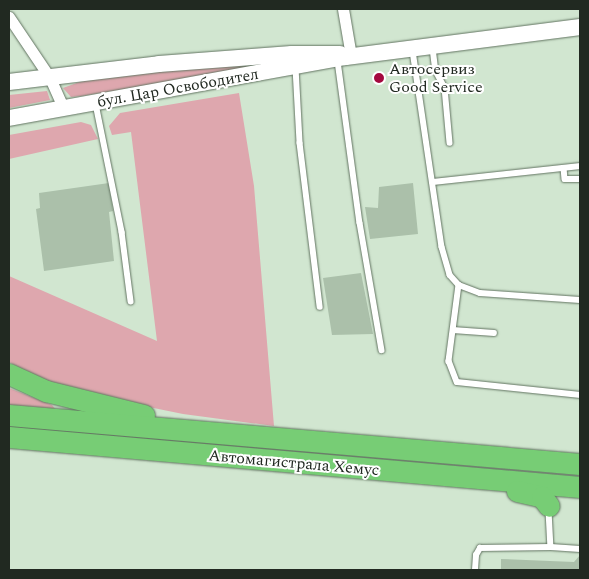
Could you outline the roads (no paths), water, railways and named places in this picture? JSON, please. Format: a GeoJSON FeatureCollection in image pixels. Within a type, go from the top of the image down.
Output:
{"type":"FeatureCollection","features":[{"type":"Feature","properties":{"kind":"highway"},"geometry":{"type":"LineString","coordinates":[[9,374],[46,391],[208,432]]}},
{"type":"Feature","properties":{"kind":"highway","name":"Автомагистрала Хемус"},"geometry":{"type":"LineString","coordinates":[[9,415],[580,464]]}},
{"type":"Feature","properties":{"kind":"highway","name":"Автомагистрала Хемус"},"geometry":{"type":"LineString","coordinates":[[9,438],[580,487]]}},
{"type":"Feature","properties":{"kind":"highway"},"geometry":{"type":"LineString","coordinates":[[9,451],[116,446]]}},
{"type":"Feature","properties":{"kind":"highway"},"geometry":{"type":"LineString","coordinates":[[456,453],[502,448],[580,455]]}},
{"type":"Feature","properties":{"kind":"highway"},"geometry":{"type":"LineString","coordinates":[[459,476],[484,486],[528,492],[542,497],[549,506]]}},
{"type":"Feature","properties":{"kind":"main road","name":"бул. Цар Освободител"},"geometry":{"type":"LineString","coordinates":[[9,118],[345,58],[580,27]]}},
{"type":"Feature","properties":{"kind":"main road","name":"бул. Цар Освободител"},"geometry":{"type":"LineString","coordinates":[[9,82],[159,64],[292,54],[335,52],[345,58]]}},
{"type":"Feature","properties":{"kind":"street"},"geometry":{"type":"LineString","coordinates":[[343,9],[345,58]]}},
{"type":"Feature","properties":{"kind":"street"},"geometry":{"type":"LineString","coordinates":[[9,17],[50,78],[63,107]]}},
{"type":"Feature","properties":{"kind":"lane"},"geometry":{"type":"LineString","coordinates":[[433,46],[436,71],[445,88],[450,143]]}},
{"type":"Feature","properties":{"kind":"lane"},"geometry":{"type":"LineString","coordinates":[[413,48],[446,267],[459,286],[480,293],[580,300]]}},
{"type":"Feature","properties":{"kind":"lane"},"geometry":{"type":"LineString","coordinates":[[345,58],[360,223],[382,350]]}},
{"type":"Feature","properties":{"kind":"lane"},"geometry":{"type":"LineString","coordinates":[[296,68],[300,143],[320,306]]}},
{"type":"Feature","properties":{"kind":"lane"},"geometry":{"type":"LineString","coordinates":[[95,102],[120,223],[130,301]]}},
{"type":"Feature","properties":{"kind":"lane"},"geometry":{"type":"LineString","coordinates":[[434,182],[580,166]]}},
{"type":"Feature","properties":{"kind":"lane"},"geometry":{"type":"LineString","coordinates":[[564,168],[565,179],[580,179]]}},
{"type":"Feature","properties":{"kind":"lane"},"geometry":{"type":"LineString","coordinates":[[459,286],[449,361],[457,382],[580,394]]}},
{"type":"Feature","properties":{"kind":"lane"},"geometry":{"type":"LineString","coordinates":[[453,330],[494,333]]}},
{"type":"Feature","properties":{"kind":"lane"},"geometry":{"type":"LineString","coordinates":[[549,506],[551,547]]}},
{"type":"Feature","properties":{"kind":"lane"},"geometry":{"type":"LineString","coordinates":[[475,570],[476,555],[480,548],[580,548]]}},
{"type":"Feature","properties":{"kind":"place","name":"Автосервиз Good Service"},"geometry":{"type":"Point","coordinates":[379,78]}}]}
